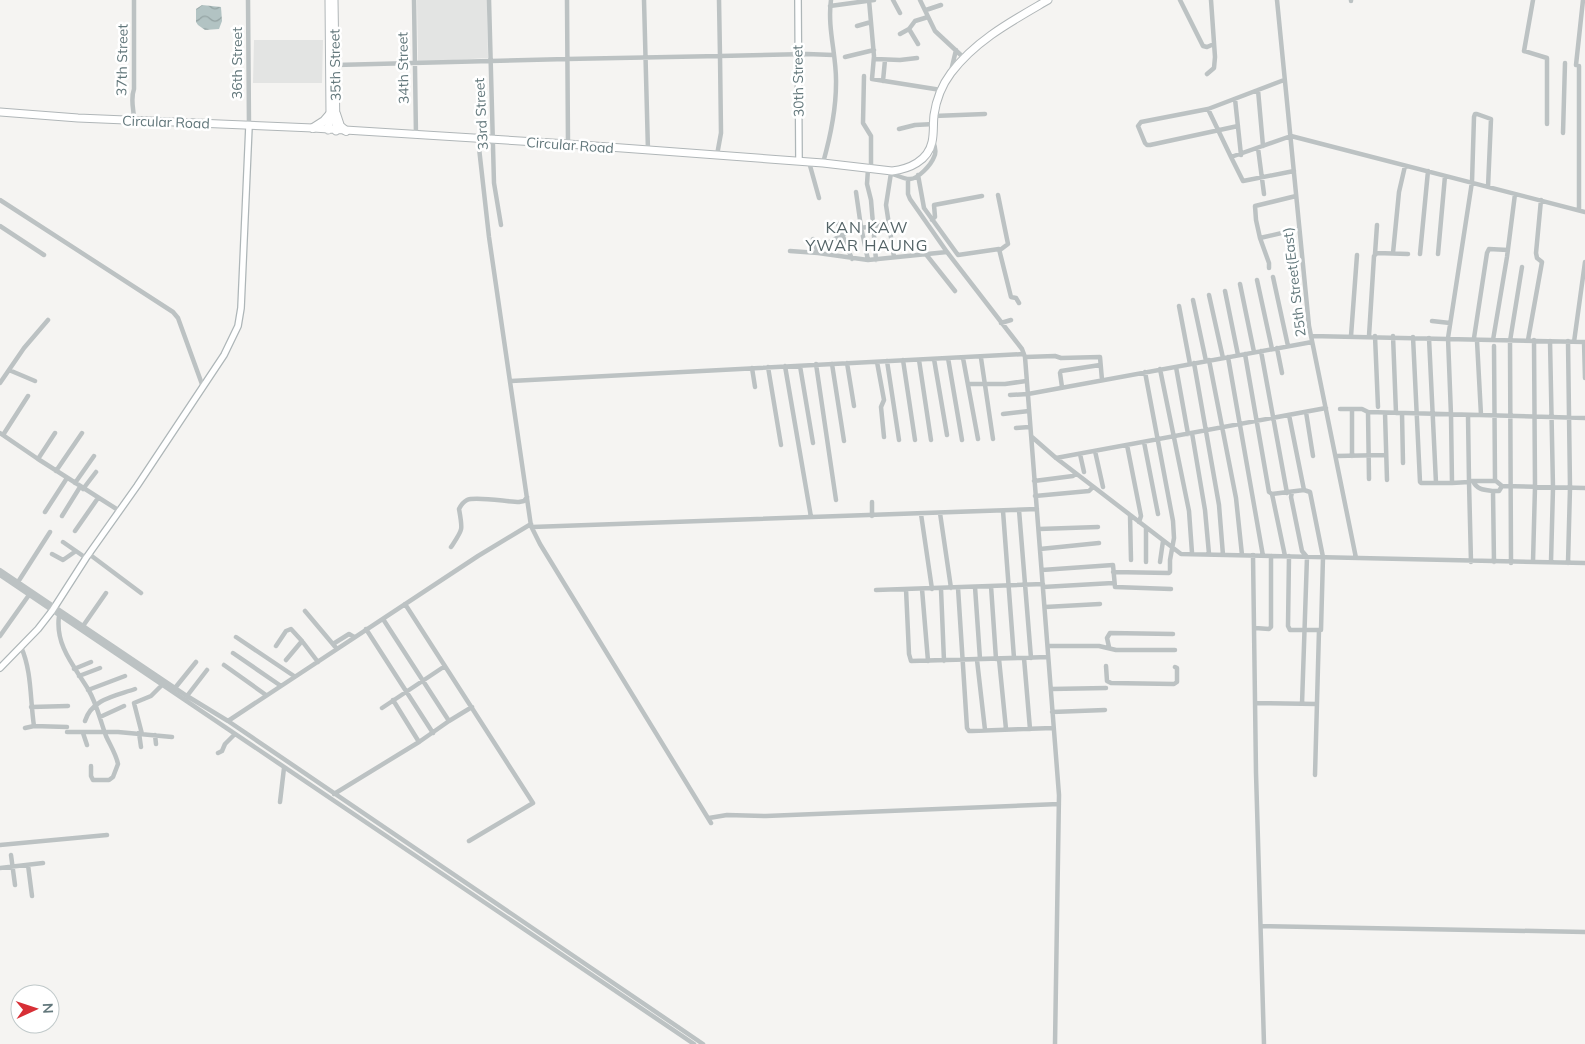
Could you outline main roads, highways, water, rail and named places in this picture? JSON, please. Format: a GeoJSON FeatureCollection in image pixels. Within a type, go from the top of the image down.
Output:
{"type":"FeatureCollection","features":[{"type":"Feature","properties":{"kind":"highway"},"geometry":{"type":"LineString","coordinates":[[313,128],[333,114],[346,132]]}},
{"type":"Feature","properties":{"kind":"main road","name":"35th Street"},"geometry":{"type":"LineString","coordinates":[[329,0],[333,114],[336,131]]}},
{"type":"Feature","properties":{"kind":"main road","name":"35th Street"},"geometry":{"type":"LineString","coordinates":[[333,81],[336,66],[334,0]]}},
{"type":"Feature","properties":{"kind":"main road","name":"Circular Road"},"geometry":{"type":"LineString","coordinates":[[0,112],[78,118],[313,128],[346,132],[568,144],[823,163],[888,172],[913,166],[927,155],[933,142],[934,116],[941,90],[950,74],[964,58],[987,37],[1048,0]]}},
{"type":"Feature","properties":{"kind":"main road","name":"35th Street"},"geometry":{"type":"LineString","coordinates":[[328,130],[333,114]]}},
{"type":"Feature","properties":{"kind":"water"},"geometry":{"type":"Polygon","coordinates":[[[202,5],[221,7],[222,21],[219,29],[205,30],[198,25],[196,22],[196,9],[202,5]]]}},
{"type":"Feature","properties":{"kind":"district","name":"KAN KAW YWAR HAUNG"},"geometry":{"type":"Point","coordinates":[867,236]}}]}
